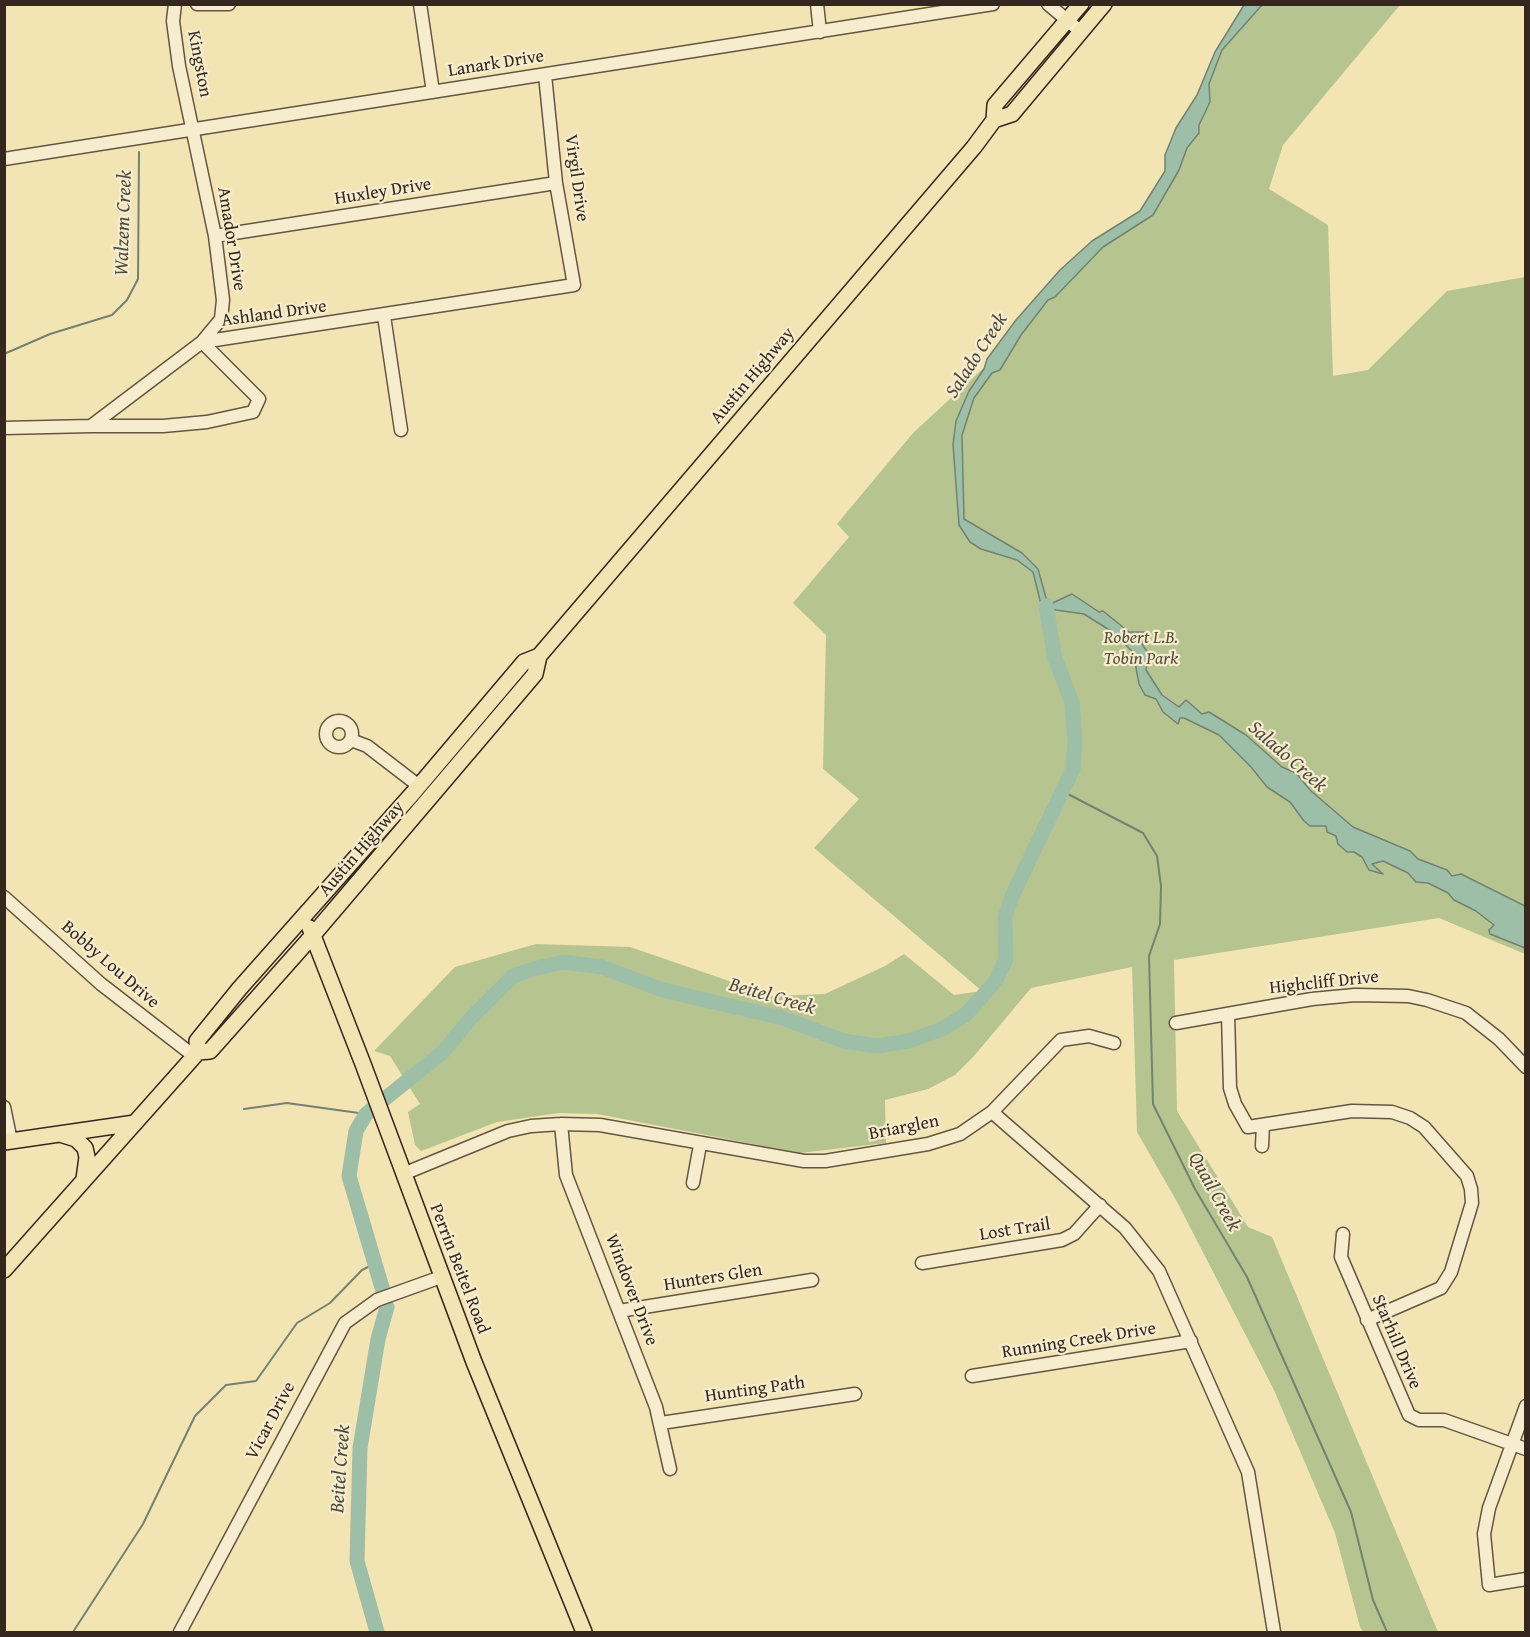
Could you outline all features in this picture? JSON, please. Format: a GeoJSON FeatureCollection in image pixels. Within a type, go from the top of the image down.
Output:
{"type":"FeatureCollection","features":[{"type":"Feature","properties":{"kind":"main road","name":"Austin Highway"},"geometry":{"type":"LineString","coordinates":[[196,1054],[197,1041],[524,662],[539,656],[974,147],[994,120],[995,105],[1081,4]]}},
{"type":"Feature","properties":{"kind":"main road","name":"Austin Highway"},"geometry":{"type":"LineString","coordinates":[[994,120],[1012,114],[1104,4]]}},
{"type":"Feature","properties":{"kind":"main road","name":"Austin Highway"},"geometry":{"type":"LineString","coordinates":[[4,1270],[196,1054],[210,1051],[313,935],[536,674],[539,656]]}},
{"type":"Feature","properties":{"kind":"main road","name":"Perrin Beitel Road"},"geometry":{"type":"LineString","coordinates":[[305,916],[390,1134],[441,1277],[584,1632]]}},
{"type":"Feature","properties":{"kind":"main road"},"geometry":{"type":"LineString","coordinates":[[278,974],[309,958],[327,970]]}},
{"type":"Feature","properties":{"kind":"main road"},"geometry":{"type":"LineString","coordinates":[[8,1142],[135,1123]]}},
{"type":"Feature","properties":{"kind":"main road"},"geometry":{"type":"LineString","coordinates":[[60,1134],[76,1139],[85,1148],[87,1157],[84,1179]]}},
{"type":"Feature","properties":{"kind":"street","name":"Kingston"},"geometry":{"type":"LineString","coordinates":[[174,4],[173,21],[179,66],[194,130]]}},
{"type":"Feature","properties":{"kind":"street"},"geometry":{"type":"LineString","coordinates":[[197,4],[229,4]]}},
{"type":"Feature","properties":{"kind":"street"},"geometry":{"type":"LineString","coordinates":[[420,4],[433,92]]}},
{"type":"Feature","properties":{"kind":"street"},"geometry":{"type":"LineString","coordinates":[[817,4],[820,32]]}},
{"type":"Feature","properties":{"kind":"street","name":"Lanark Drive"},"geometry":{"type":"LineString","coordinates":[[4,159],[993,4]]}},
{"type":"Feature","properties":{"kind":"street"},"geometry":{"type":"LineString","coordinates":[[1048,4],[1081,32]]}},
{"type":"Feature","properties":{"kind":"street","name":"Virgil Drive"},"geometry":{"type":"LineString","coordinates":[[545,75],[556,183],[574,285]]}},
{"type":"Feature","properties":{"kind":"street","name":"Amador Drive"},"geometry":{"type":"LineString","coordinates":[[194,130],[215,236],[223,300],[221,319],[202,342]]}},
{"type":"Feature","properties":{"kind":"street","name":"Huxley Drive"},"geometry":{"type":"LineString","coordinates":[[215,236],[556,183]]}},
{"type":"Feature","properties":{"kind":"street","name":"Ashland Drive"},"geometry":{"type":"LineString","coordinates":[[91,426],[202,342],[384,316],[574,285]]}},
{"type":"Feature","properties":{"kind":"street"},"geometry":{"type":"LineString","coordinates":[[384,316],[401,430]]}},
{"type":"Feature","properties":{"kind":"street"},"geometry":{"type":"LineString","coordinates":[[4,428],[174,425],[207,422],[253,412],[259,399],[202,342]]}},
{"type":"Feature","properties":{"kind":"street"},"geometry":{"type":"LineString","coordinates":[[351,740],[367,746],[419,786]]}},
{"type":"Feature","properties":{"kind":"street","name":"Bobby Lou Drive"},"geometry":{"type":"LineString","coordinates":[[4,897],[101,984],[196,1054]]}},
{"type":"Feature","properties":{"kind":"street","name":"Highcliff Drive"},"geometry":{"type":"LineString","coordinates":[[1176,1023],[1355,995],[1418,998],[1447,1005],[1474,1019],[1499,1038],[1526,1067]]}},
{"type":"Feature","properties":{"kind":"street"},"geometry":{"type":"LineString","coordinates":[[1228,1014],[1232,1097],[1248,1127],[1352,1111],[1392,1112],[1410,1118],[1424,1127],[1467,1176],[1472,1203],[1451,1272],[1440,1288],[1367,1320]]}},
{"type":"Feature","properties":{"kind":"street","name":"Briarglen"},"geometry":{"type":"LineString","coordinates":[[403,1174],[508,1131],[561,1124],[600,1125],[784,1159],[825,1161],[944,1140],[974,1127],[992,1113],[1061,1040],[1089,1036],[1114,1043]]}},
{"type":"Feature","properties":{"kind":"street"},"geometry":{"type":"LineString","coordinates":[[4,1107],[8,1142]]}},
{"type":"Feature","properties":{"kind":"street"},"geometry":{"type":"LineString","coordinates":[[992,1113],[1125,1228],[1159,1270],[1250,1481],[1274,1632]]}},
{"type":"Feature","properties":{"kind":"street","name":"Windover Drive"},"geometry":{"type":"LineString","coordinates":[[561,1124],[566,1175],[620,1311],[660,1423],[670,1469]]}},
{"type":"Feature","properties":{"kind":"street"},"geometry":{"type":"LineString","coordinates":[[1262,1146],[1263,1125]]}},
{"type":"Feature","properties":{"kind":"street"},"geometry":{"type":"LineString","coordinates":[[693,1183],[700,1145]]}},
{"type":"Feature","properties":{"kind":"street","name":"Lost Trail"},"geometry":{"type":"LineString","coordinates":[[921,1263],[1062,1240],[1074,1234],[1100,1205]]}},
{"type":"Feature","properties":{"kind":"street","name":"Starhill Drive"},"geometry":{"type":"LineString","coordinates":[[1343,1234],[1341,1257],[1409,1415],[1419,1420],[1444,1420],[1526,1449]]}},
{"type":"Feature","properties":{"kind":"street","name":"Vicar Drive"},"geometry":{"type":"LineString","coordinates":[[180,1632],[345,1323],[354,1314],[377,1300],[441,1277]]}},
{"type":"Feature","properties":{"kind":"street","name":"Hunters Glen"},"geometry":{"type":"LineString","coordinates":[[620,1311],[812,1280]]}},
{"type":"Feature","properties":{"kind":"street","name":"Running Creek Drive"},"geometry":{"type":"LineString","coordinates":[[972,1376],[1191,1341]]}},
{"type":"Feature","properties":{"kind":"street","name":"Hunting Path"},"geometry":{"type":"LineString","coordinates":[[660,1423],[855,1394]]}},
{"type":"Feature","properties":{"kind":"street"},"geometry":{"type":"LineString","coordinates":[[1526,1406],[1485,1519],[1484,1550],[1489,1585],[1526,1580]]}},
{"type":"Feature","properties":{"kind":"green space","name":"Robert L.B. Tobin Park"},"geometry":{"type":"Polygon","coordinates":[[[1262,5],[1400,5],[1283,145],[1269,189],[1328,225],[1333,376],[1368,370],[1447,291],[1525,277],[1525,954],[1439,918],[1174,960],[1177,1111],[1248,1227],[1272,1237],[1438,1632],[1363,1632],[1360,1627],[1335,1533],[1273,1388],[1176,1200],[1137,1132],[1132,967],[1031,988],[974,1056],[955,1075],[928,1089],[885,1100],[886,1143],[800,1153],[597,1114],[559,1113],[497,1122],[421,1151],[415,1145],[408,1112],[420,1104],[390,1056],[374,1051],[455,967],[536,944],[630,947],[773,996],[825,994],[885,966],[904,954],[954,995],[982,991],[814,848],[859,799],[823,769],[826,635],[793,603],[849,537],[837,524],[913,433],[1003,350],[1048,300],[1055,297],[1103,247],[1153,215],[1179,170],[1187,148],[1199,133],[1199,125],[1210,102],[1209,84],[1222,50],[1262,5]]]}},
{"type":"Feature","properties":{"kind":"shaded area"},"geometry":{"type":"Polygon","coordinates":[[[1244,5],[1262,5],[1222,50],[1209,84],[1210,102],[1199,125],[1199,133],[1187,148],[1179,170],[1153,215],[1103,247],[1055,297],[1048,300],[1021,335],[1000,370],[992,373],[974,398],[962,435],[964,519],[1022,553],[1038,569],[1048,605],[1072,594],[1099,612],[1103,611],[1129,632],[1146,632],[1142,644],[1148,653],[1146,670],[1162,695],[1179,707],[1186,700],[1202,714],[1209,712],[1246,735],[1282,767],[1296,773],[1310,790],[1353,827],[1410,851],[1418,859],[1447,870],[1452,876],[1461,874],[1525,906],[1525,948],[1490,934],[1489,930],[1494,925],[1476,911],[1454,900],[1448,893],[1428,883],[1416,882],[1408,873],[1383,861],[1372,864],[1383,874],[1369,870],[1362,857],[1354,852],[1347,852],[1338,844],[1336,836],[1327,832],[1326,826],[1310,826],[1290,802],[1267,787],[1251,767],[1219,735],[1184,718],[1180,718],[1178,724],[1163,712],[1156,699],[1145,695],[1139,684],[1133,652],[1111,631],[1084,614],[1042,608],[1033,572],[1017,560],[981,549],[970,542],[959,525],[953,444],[956,421],[969,391],[984,369],[987,359],[1016,320],[1060,270],[1092,241],[1140,211],[1165,171],[1165,155],[1176,128],[1197,95],[1215,52],[1244,5]]]}},
{"type":"Feature","properties":{"kind":"waterway","name":"Walzem Creek"},"geometry":{"type":"LineString","coordinates":[[4,354],[50,334],[112,315],[127,300],[138,279],[139,152]]}},
{"type":"Feature","properties":{"kind":"waterway","name":"Beitel Creek"},"geometry":{"type":"LineString","coordinates":[[383,1291],[349,1176],[356,1131],[366,1114],[443,1052],[471,1018],[513,976],[564,962],[602,967],[663,990],[782,1018],[844,1041],[877,1046],[909,1041],[942,1029],[965,1015],[996,980],[1006,959],[1005,917],[1012,896],[1073,769],[1075,740],[1072,703],[1055,658],[1046,606]]}},
{"type":"Feature","properties":{"kind":"waterway","name":"Quail Creek"},"geometry":{"type":"LineString","coordinates":[[1064,792],[1143,833],[1157,856],[1161,886],[1160,924],[1149,956],[1153,1104],[1195,1189],[1247,1277],[1351,1512],[1373,1600],[1387,1632]]}},
{"type":"Feature","properties":{"kind":"waterway"},"geometry":{"type":"LineString","coordinates":[[244,1109],[287,1103],[366,1114]]}},
{"type":"Feature","properties":{"kind":"waterway"},"geometry":{"type":"LineString","coordinates":[[73,1632],[143,1524],[195,1416],[226,1385],[256,1381],[297,1323],[330,1303],[362,1270],[376,1263]]}},
{"type":"Feature","properties":{"kind":"waterway","name":"Beitel Creek"},"geometry":{"type":"LineString","coordinates":[[377,1632],[357,1561],[360,1448],[378,1339],[387,1307]]}},
{"type":"Feature","properties":{"kind":"water label","name":"Salado Creek"},"geometry":{"type":"Point","coordinates":[977,356]}},
{"type":"Feature","properties":{"kind":"water label","name":"Salado Creek"},"geometry":{"type":"Point","coordinates":[1287,757]}}]}
